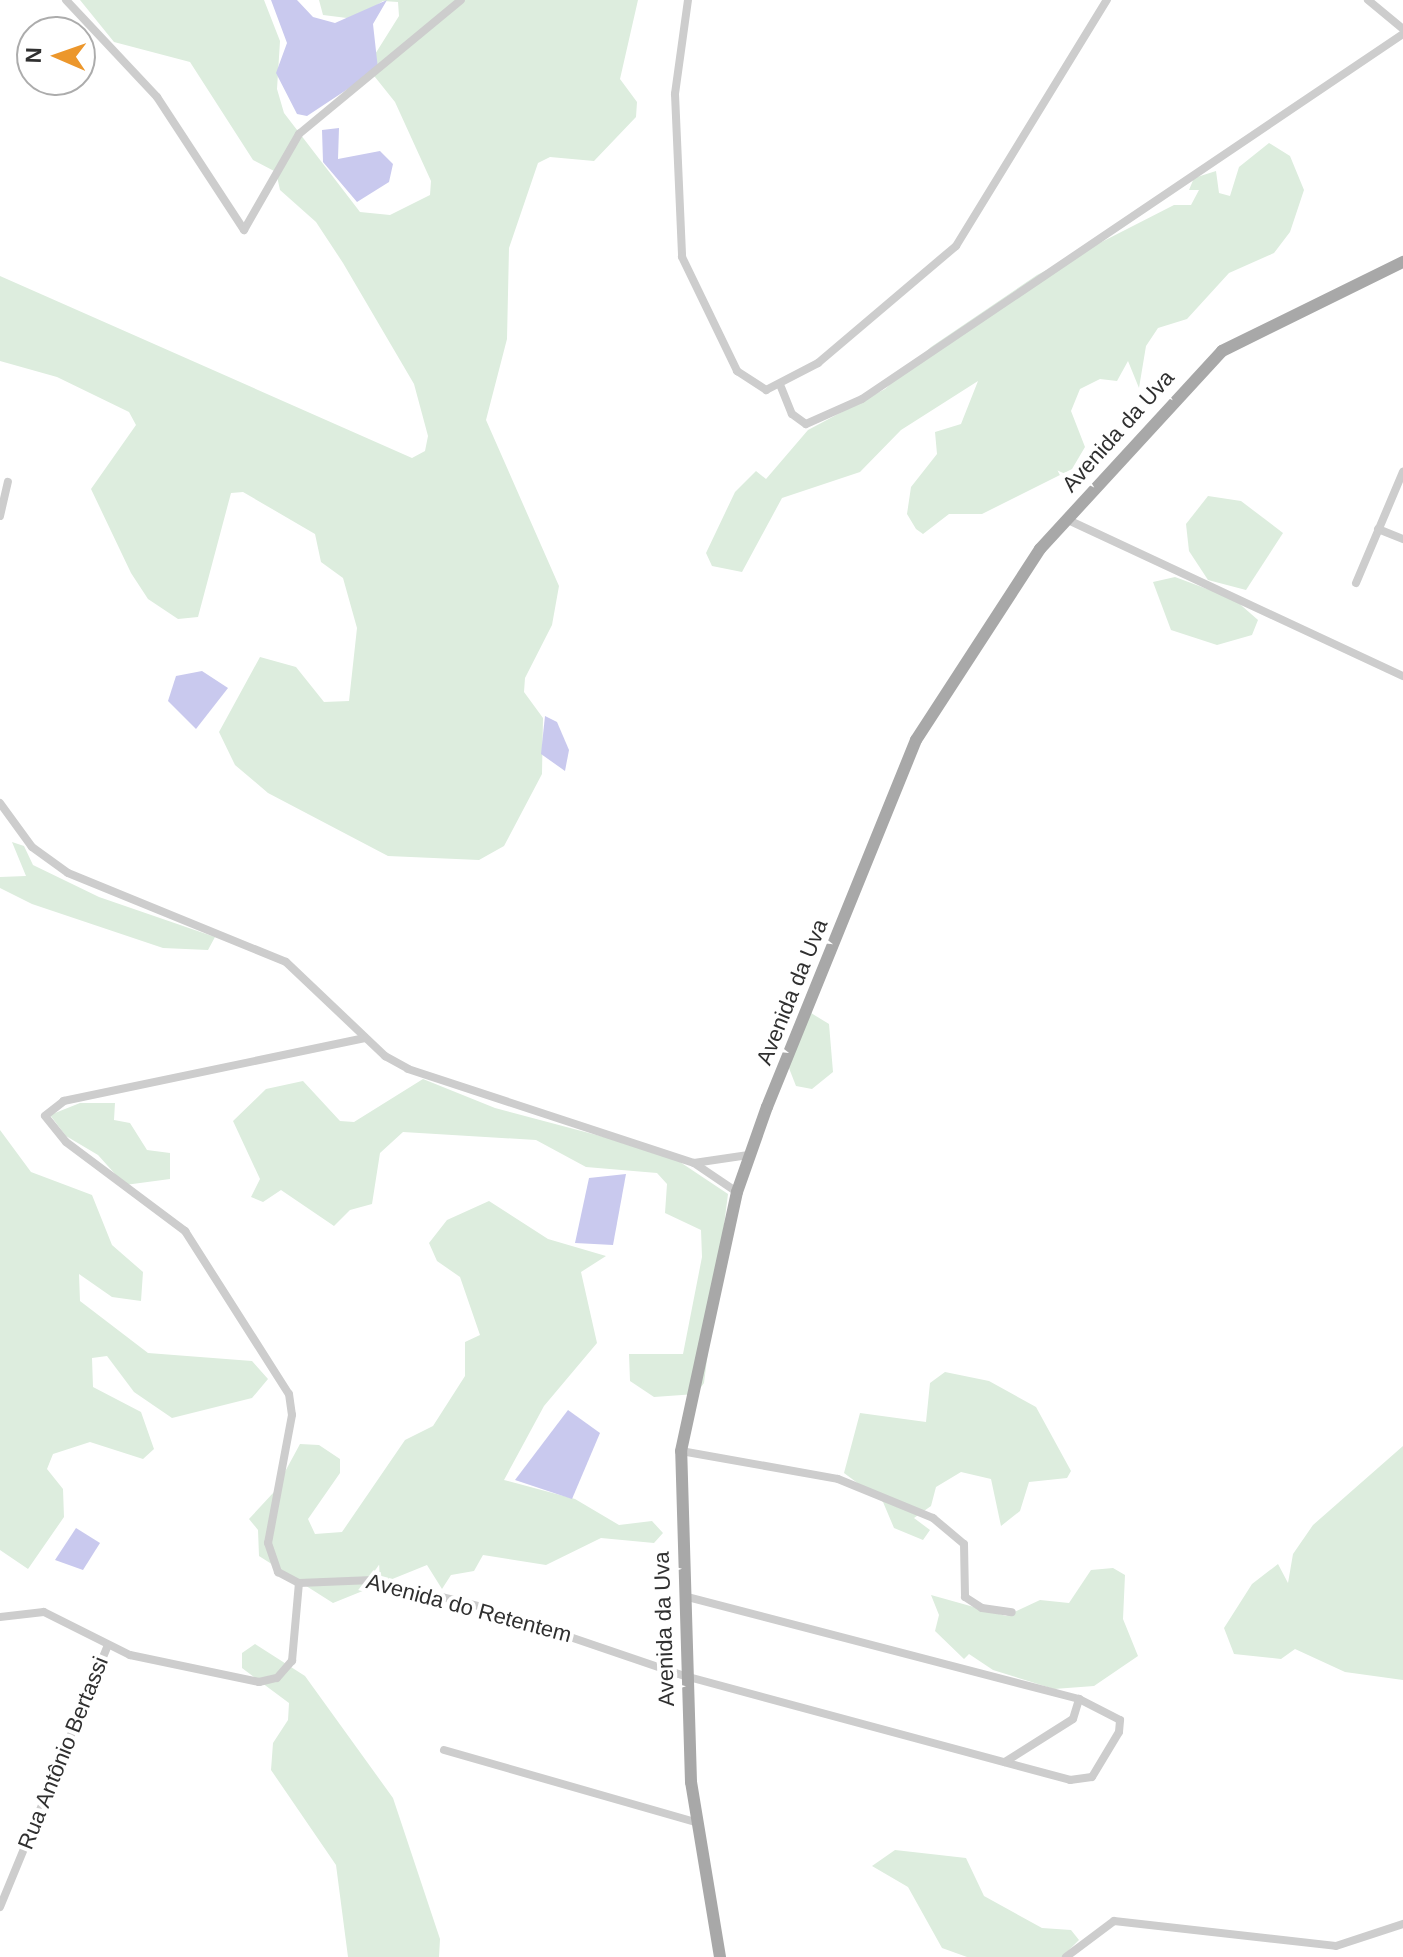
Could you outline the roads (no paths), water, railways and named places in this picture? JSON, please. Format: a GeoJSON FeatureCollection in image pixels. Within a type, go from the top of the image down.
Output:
{"type":"FeatureCollection","features":[{"type":"Feature","properties":{"kind":"main road","name":"Avenida da Uva"},"geometry":{"type":"LineString","coordinates":[[720,1957],[698,1823],[685,1676],[681,1451],[737,1192],[748,1155],[916,740],[995,610],[1066,519],[1222,351],[1403,262]]}},
{"type":"Feature","properties":{"kind":"street"},"geometry":{"type":"LineString","coordinates":[[66,0],[157,97],[244,230],[299,134],[461,0]]}},
{"type":"Feature","properties":{"kind":"street"},"geometry":{"type":"LineString","coordinates":[[688,0],[675,94],[682,257],[745,383],[781,387],[962,239],[1107,0]]}},
{"type":"Feature","properties":{"kind":"street"},"geometry":{"type":"LineString","coordinates":[[781,387],[792,414],[806,424],[862,399],[1403,31],[1368,0]]}},
{"type":"Feature","properties":{"kind":"street"},"geometry":{"type":"LineString","coordinates":[[1356,583],[1403,472]]}},
{"type":"Feature","properties":{"kind":"street"},"geometry":{"type":"LineString","coordinates":[[0,516],[8,482]]}},
{"type":"Feature","properties":{"kind":"street"},"geometry":{"type":"LineString","coordinates":[[1066,519],[1403,676]]}},
{"type":"Feature","properties":{"kind":"street"},"geometry":{"type":"LineString","coordinates":[[1378,529],[1403,539]]}},
{"type":"Feature","properties":{"kind":"street"},"geometry":{"type":"LineString","coordinates":[[0,803],[51,863],[286,962],[365,1038],[427,1076],[694,1163],[737,1192]]}},
{"type":"Feature","properties":{"kind":"street"},"geometry":{"type":"LineString","coordinates":[[0,1617],[44,1612],[108,1645],[228,1679],[270,1681],[292,1661],[299,1583],[278,1572],[268,1543],[292,1415],[289,1394],[185,1231],[66,1142],[45,1116],[64,1101],[365,1038]]}},
{"type":"Feature","properties":{"kind":"street"},"geometry":{"type":"LineString","coordinates":[[694,1163],[748,1155]]}},
{"type":"Feature","properties":{"kind":"street"},"geometry":{"type":"LineString","coordinates":[[681,1451],[838,1479],[933,1518],[964,1544],[965,1597],[982,1608],[1012,1612]]}},
{"type":"Feature","properties":{"kind":"street","name":"Avenida do Retentem"},"geometry":{"type":"LineString","coordinates":[[299,1583],[373,1580],[514,1616],[685,1676],[1079,1781],[1092,1777],[1121,1723],[1079,1699]]}},
{"type":"Feature","properties":{"kind":"street"},"geometry":{"type":"LineString","coordinates":[[682,1596],[1079,1699],[1073,1719],[1005,1762]]}},
{"type":"Feature","properties":{"kind":"street","name":"Rua Antônio Bertassi"},"geometry":{"type":"LineString","coordinates":[[0,1907],[108,1645]]}},
{"type":"Feature","properties":{"kind":"street"},"geometry":{"type":"LineString","coordinates":[[444,1750],[698,1823]]}},
{"type":"Feature","properties":{"kind":"street"},"geometry":{"type":"LineString","coordinates":[[1066,1957],[1114,1921],[1336,1946],[1403,1924]]}},
{"type":"Feature","properties":{"kind":"water"},"geometry":{"type":"Polygon","coordinates":[[[271,0],[297,0],[313,17],[335,23],[387,0],[373,24],[378,69],[307,116],[297,114],[276,73],[287,43],[271,0]]]}},
{"type":"Feature","properties":{"kind":"water"},"geometry":{"type":"Polygon","coordinates":[[[339,128],[338,159],[380,151],[393,164],[389,182],[357,202],[323,162],[322,130],[339,128]]]}},
{"type":"Feature","properties":{"kind":"water"},"geometry":{"type":"Polygon","coordinates":[[[202,671],[228,688],[196,729],[168,701],[176,676],[202,671]]]}},
{"type":"Feature","properties":{"kind":"water"},"geometry":{"type":"Polygon","coordinates":[[[545,716],[557,722],[569,750],[565,771],[541,754],[545,716]]]}},
{"type":"Feature","properties":{"kind":"water"},"geometry":{"type":"Polygon","coordinates":[[[626,1174],[613,1245],[575,1243],[589,1178],[626,1174]]]}},
{"type":"Feature","properties":{"kind":"water"},"geometry":{"type":"Polygon","coordinates":[[[568,1410],[600,1433],[572,1499],[515,1480],[568,1410]]]}},
{"type":"Feature","properties":{"kind":"water"},"geometry":{"type":"Polygon","coordinates":[[[76,1528],[100,1543],[83,1570],[55,1560],[76,1528]]]}}]}
